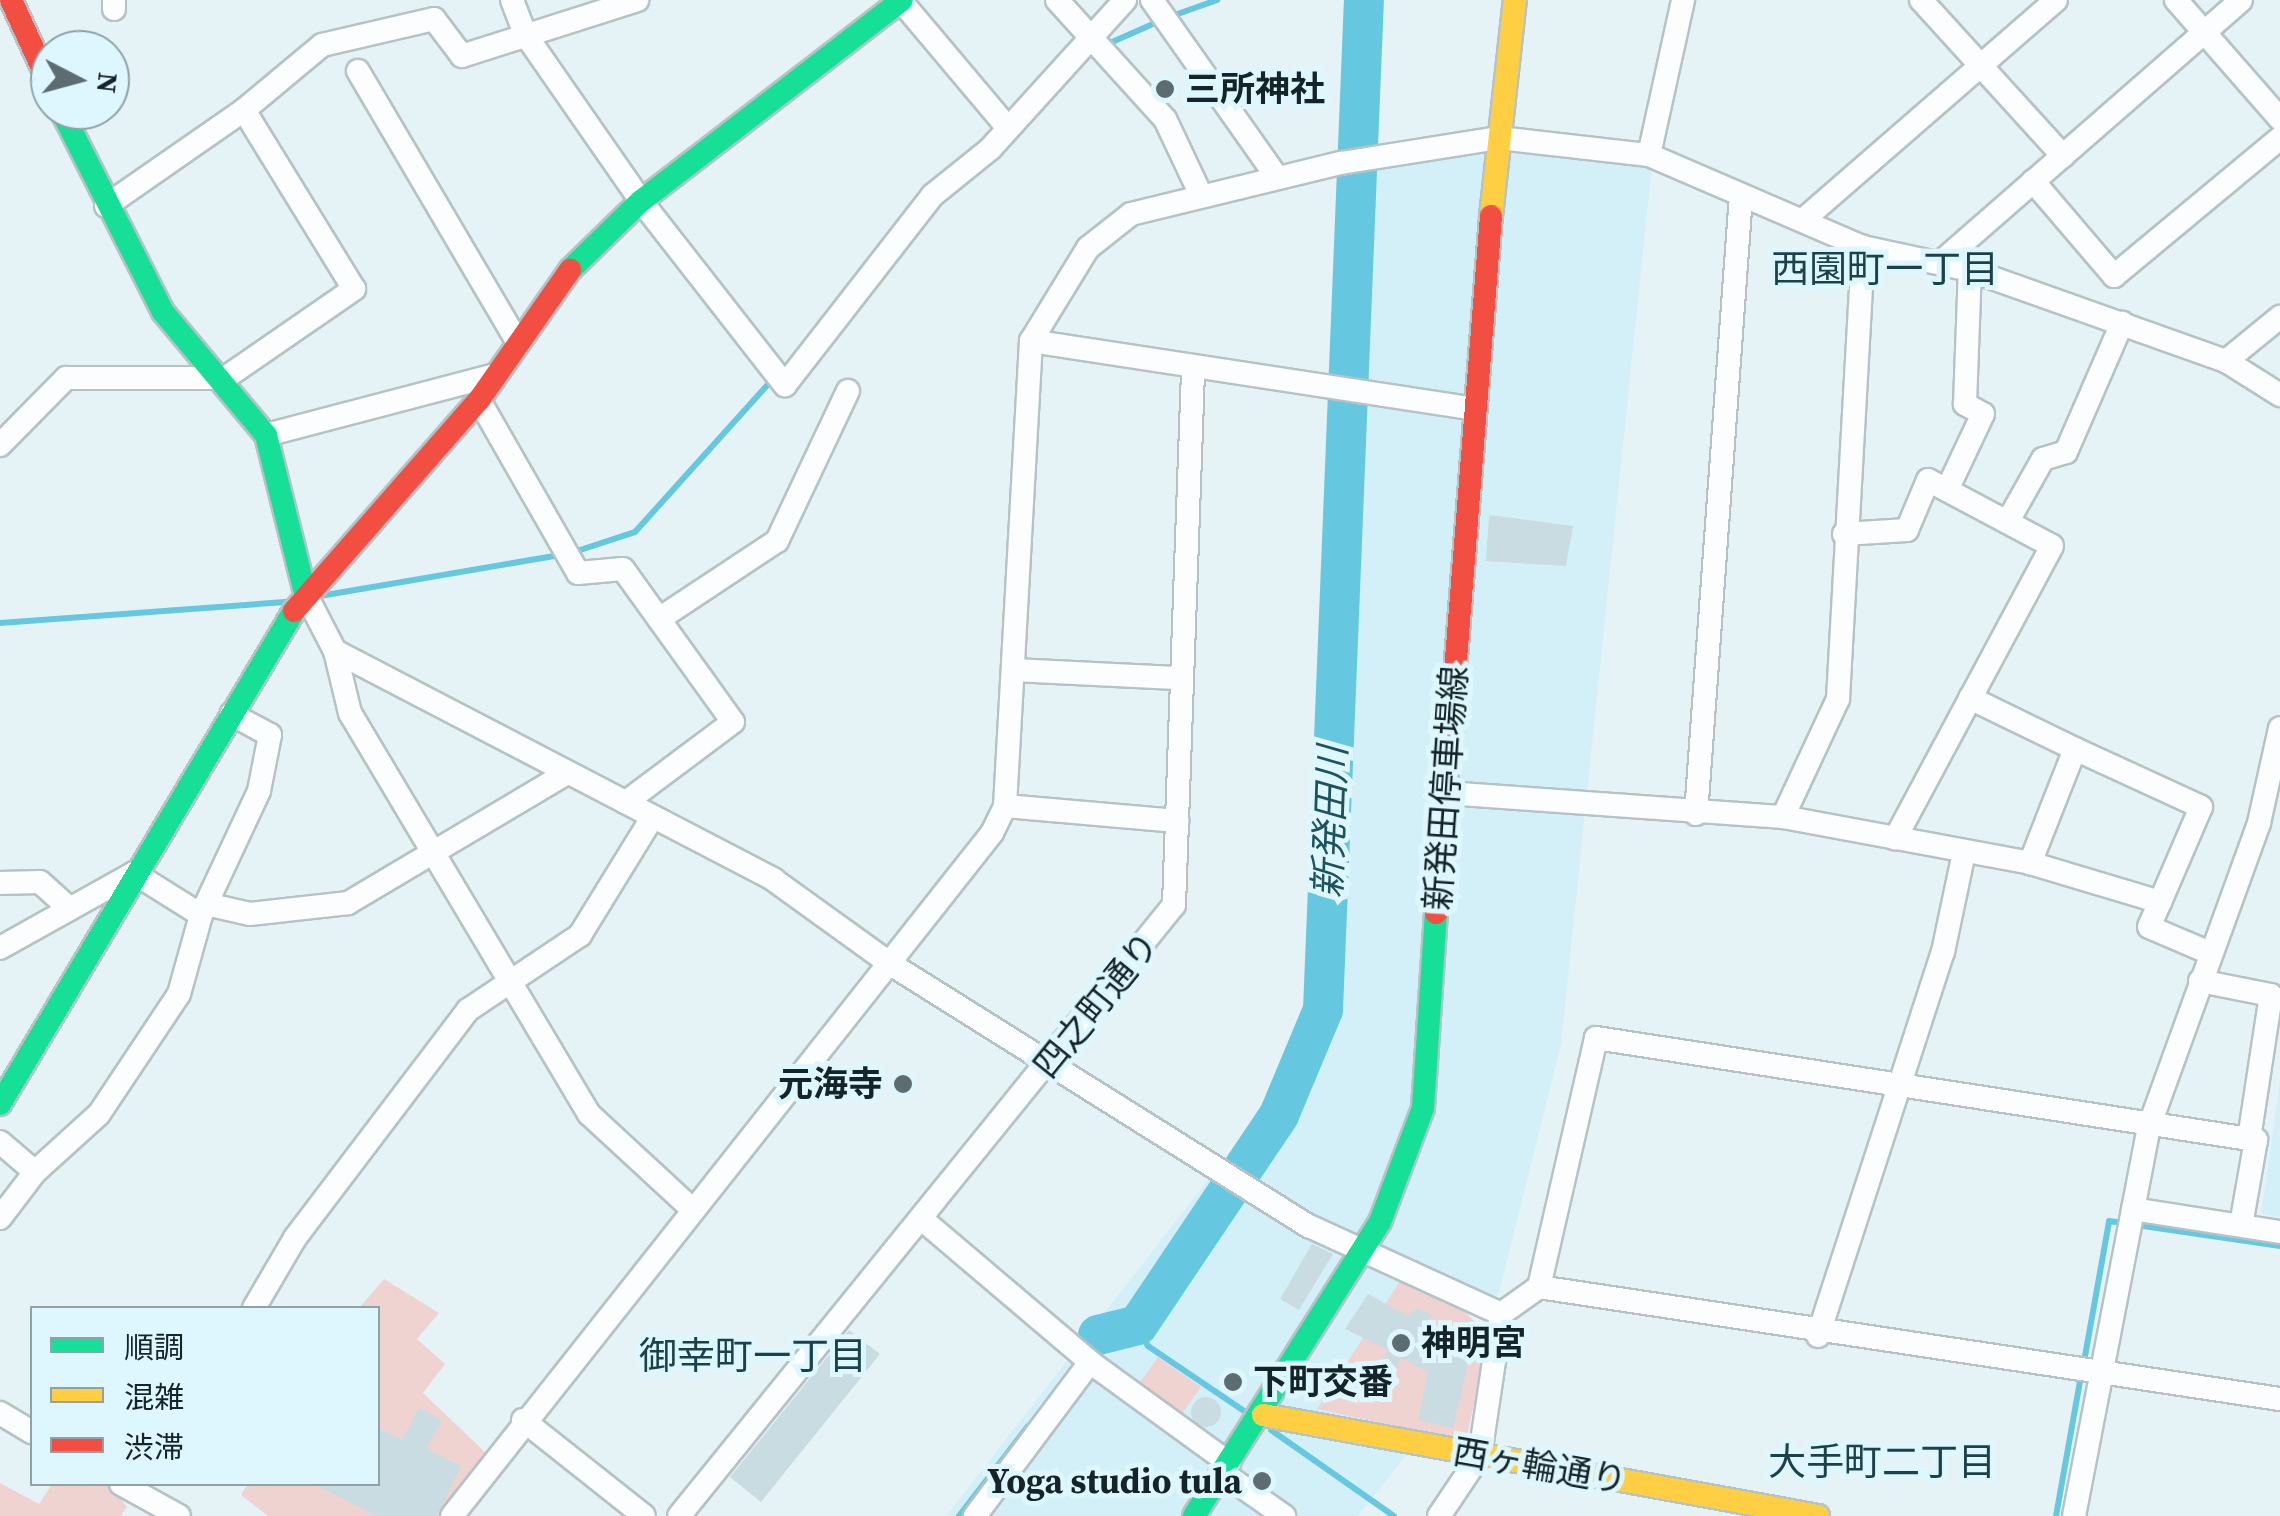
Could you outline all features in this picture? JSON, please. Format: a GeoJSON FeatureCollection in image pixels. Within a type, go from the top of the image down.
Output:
{"type":"FeatureCollection","features":[{"type":"Feature","properties":{"kind":"street"},"geometry":{"type":"LineString","coordinates":[[11,0],[30,41]]}},
{"type":"Feature","properties":{"kind":"street"},"geometry":{"type":"LineString","coordinates":[[512,0],[525,34],[641,202],[785,385],[933,196],[1007,127],[1083,36],[1125,0]]}},
{"type":"Feature","properties":{"kind":"street"},"geometry":{"type":"LineString","coordinates":[[106,206],[244,110],[322,45],[434,20],[462,56],[637,0]]}},
{"type":"Feature","properties":{"kind":"street"},"geometry":{"type":"LineString","coordinates":[[1057,0],[1083,36],[1165,118],[1200,193]]}},
{"type":"Feature","properties":{"kind":"street"},"geometry":{"type":"LineString","coordinates":[[1152,0],[1277,177]]}},
{"type":"Feature","properties":{"kind":"street","name":"新発田停車場線"},"geometry":{"type":"LineString","coordinates":[[1194,1516],[1262,1416],[1361,1255],[1403,1179],[1423,1108],[1469,408],[1514,0]]}},
{"type":"Feature","properties":{"kind":"street"},"geometry":{"type":"LineString","coordinates":[[1650,155],[1683,0]]}},
{"type":"Feature","properties":{"kind":"street"},"geometry":{"type":"LineString","coordinates":[[1921,0],[2063,156]]}},
{"type":"Feature","properties":{"kind":"street"},"geometry":{"type":"LineString","coordinates":[[1803,220],[2056,0]]}},
{"type":"Feature","properties":{"kind":"street"},"geometry":{"type":"LineString","coordinates":[[2176,0],[2280,119]]}},
{"type":"Feature","properties":{"kind":"street"},"geometry":{"type":"LineString","coordinates":[[1941,262],[2241,0]]}},
{"type":"Feature","properties":{"kind":"street"},"geometry":{"type":"LineString","coordinates":[[0,1104],[134,873],[305,592],[479,400],[574,265],[641,202],[901,1],[1007,127]]}},
{"type":"Feature","properties":{"kind":"street"},"geometry":{"type":"LineString","coordinates":[[358,71],[517,341]]}},
{"type":"Feature","properties":{"kind":"street"},"geometry":{"type":"LineString","coordinates":[[0,444],[66,378],[225,378],[354,289],[244,110]]}},
{"type":"Feature","properties":{"kind":"street"},"geometry":{"type":"LineString","coordinates":[[71,130],[106,206],[163,312],[225,378],[266,435],[305,592],[336,651],[350,713],[431,858],[589,1114],[690,1208]]}},
{"type":"Feature","properties":{"kind":"street"},"geometry":{"type":"LineString","coordinates":[[452,1516],[690,1208],[889,964],[1005,806],[1031,341],[1088,248],[1132,214],[1200,193],[1341,163],[1379,164],[1499,138],[1650,155],[1863,247],[1970,270],[2226,361],[2280,394]]}},
{"type":"Feature","properties":{"kind":"street"},"geometry":{"type":"LineString","coordinates":[[2034,181],[2114,276],[2280,138]]}},
{"type":"Feature","properties":{"kind":"street"},"geometry":{"type":"LineString","coordinates":[[1696,814],[1741,196]]}},
{"type":"Feature","properties":{"kind":"street"},"geometry":{"type":"LineString","coordinates":[[1784,817],[1838,698],[1844,534],[1863,247]]}},
{"type":"Feature","properties":{"kind":"street"},"geometry":{"type":"LineString","coordinates":[[1947,490],[1983,414],[1965,404],[1970,270]]}},
{"type":"Feature","properties":{"kind":"street"},"geometry":{"type":"LineString","coordinates":[[2226,361],[2280,317]]}},
{"type":"Feature","properties":{"kind":"street"},"geometry":{"type":"LineString","coordinates":[[2008,521],[2044,459],[2066,452],[2122,324]]}},
{"type":"Feature","properties":{"kind":"street"},"geometry":{"type":"LineString","coordinates":[[1031,341],[1184,360],[1193,372],[1469,408]]}},
{"type":"Feature","properties":{"kind":"street","name":"四之町通り"},"geometry":{"type":"LineString","coordinates":[[678,1516],[924,1221],[1174,905],[1193,372]]}},
{"type":"Feature","properties":{"kind":"street"},"geometry":{"type":"LineString","coordinates":[[266,435],[495,375]]}},
{"type":"Feature","properties":{"kind":"street"},"geometry":{"type":"LineString","coordinates":[[658,618],[777,541],[848,391]]}},
{"type":"Feature","properties":{"kind":"street"},"geometry":{"type":"LineString","coordinates":[[479,400],[578,573],[624,569],[733,722],[626,802]]}},
{"type":"Feature","properties":{"kind":"street"},"geometry":{"type":"LineString","coordinates":[[1844,534],[1907,530],[1928,480],[2052,546],[1896,839]]}},
{"type":"Feature","properties":{"kind":"street"},"geometry":{"type":"LineString","coordinates":[[336,651],[774,880],[889,964],[1361,1255],[1502,1314]]}},
{"type":"Feature","properties":{"kind":"street"},"geometry":{"type":"LineString","coordinates":[[1014,670],[1180,678]]}},
{"type":"Feature","properties":{"kind":"street"},"geometry":{"type":"LineString","coordinates":[[1970,698],[2201,806],[2149,927],[2210,953]]}},
{"type":"Feature","properties":{"kind":"street"},"geometry":{"type":"LineString","coordinates":[[0,1218],[35,1172],[99,1114],[152,1041],[178,994],[203,909],[259,791],[270,735],[231,714]]}},
{"type":"Feature","properties":{"kind":"street"},"geometry":{"type":"LineString","coordinates":[[2074,1516],[2149,1127],[2259,823],[2280,728]]}},
{"type":"Feature","properties":{"kind":"street"},"geometry":{"type":"LineString","coordinates":[[2030,863],[2075,749]]}},
{"type":"Feature","properties":{"kind":"street"},"geometry":{"type":"LineString","coordinates":[[134,873],[203,909],[250,914],[348,903],[431,858],[567,773]]}},
{"type":"Feature","properties":{"kind":"street"},"geometry":{"type":"LineString","coordinates":[[1446,793],[1696,814],[1784,817],[2030,863],[2160,902]]}},
{"type":"Feature","properties":{"kind":"street"},"geometry":{"type":"LineString","coordinates":[[1005,806],[1176,821]]}},
{"type":"Feature","properties":{"kind":"street"},"geometry":{"type":"LineString","coordinates":[[255,1306],[296,1238],[468,1010],[580,935],[652,818]]}},
{"type":"Feature","properties":{"kind":"street"},"geometry":{"type":"LineString","coordinates":[[1818,1336],[1901,1087],[1964,852]]}},
{"type":"Feature","properties":{"kind":"street"},"geometry":{"type":"LineString","coordinates":[[0,948],[134,873]]}},
{"type":"Feature","properties":{"kind":"street"},"geometry":{"type":"LineString","coordinates":[[0,883],[40,882],[70,909]]}},
{"type":"Feature","properties":{"kind":"street"},"geometry":{"type":"LineString","coordinates":[[2200,982],[2270,995],[2249,1139]]}},
{"type":"Feature","properties":{"kind":"street"},"geometry":{"type":"LineString","coordinates":[[1439,1516],[1480,1455],[1502,1314],[1539,1287],[1596,1038],[2149,1127],[2256,1140],[2240,1225]]}},
{"type":"Feature","properties":{"kind":"street"},"geometry":{"type":"LineString","coordinates":[[0,1142],[35,1172]]}},
{"type":"Feature","properties":{"kind":"street"},"geometry":{"type":"LineString","coordinates":[[2133,1210],[2280,1232]]}},
{"type":"Feature","properties":{"kind":"street"},"geometry":{"type":"LineString","coordinates":[[924,1221],[1284,1516]]}},
{"type":"Feature","properties":{"kind":"street"},"geometry":{"type":"LineString","coordinates":[[1539,1287],[1818,1336],[2099,1378],[2280,1400]]}},
{"type":"Feature","properties":{"kind":"street"},"geometry":{"type":"LineString","coordinates":[[975,1516],[1084,1353]]}},
{"type":"Feature","properties":{"kind":"street"},"geometry":{"type":"LineString","coordinates":[[0,1412],[30,1431]]}},
{"type":"Feature","properties":{"kind":"street","name":"西ヶ輪通り"},"geometry":{"type":"LineString","coordinates":[[1262,1416],[1480,1455],[1716,1507],[1818,1516]]}},
{"type":"Feature","properties":{"kind":"street"},"geometry":{"type":"LineString","coordinates":[[523,1420],[644,1516]]}},
{"type":"Feature","properties":{"kind":"street"},"geometry":{"type":"LineString","coordinates":[[142,1499],[180,1516]]}},
{"type":"Feature","properties":{"kind":"shaded area"},"geometry":{"type":"Polygon","coordinates":[[[1475,149],[1652,165],[1561,1044],[1498,1296],[1404,1276],[1424,1433],[1358,1516],[946,1516],[1314,1044],[1369,168],[1475,149]]]}},
{"type":"Feature","properties":{"kind":"shaded area"},"geometry":{"type":"Polygon","coordinates":[[[2280,1081],[2280,1217],[2261,1214],[2280,1081]]]}},
{"type":"Feature","properties":{"kind":"shaded area"},"geometry":{"type":"Polygon","coordinates":[[[1404,1275],[1455,1301],[1488,1336],[1466,1442],[1317,1409],[1404,1275]]]}},
{"type":"Feature","properties":{"kind":"shaded area"},"geometry":{"type":"Polygon","coordinates":[[[384,1279],[439,1313],[417,1339],[445,1364],[423,1393],[488,1455],[442,1516],[268,1516],[241,1495],[247,1486],[380,1486],[380,1306],[361,1306],[384,1279]]]}},
{"type":"Feature","properties":{"kind":"shaded area"},"geometry":{"type":"Polygon","coordinates":[[[1158,1357],[1201,1387],[1181,1415],[1138,1385],[1158,1357]]]}},
{"type":"Feature","properties":{"kind":"shaded area"},"geometry":{"type":"Polygon","coordinates":[[[0,1483],[39,1504],[51,1486],[111,1486],[127,1507],[121,1516],[0,1516],[0,1483]]]}},
{"type":"Feature","properties":{"kind":"building"},"geometry":{"type":"Polygon","coordinates":[[[1489,515],[1573,526],[1566,566],[1486,561],[1489,515]]]}},
{"type":"Feature","properties":{"kind":"building"},"geometry":{"type":"Polygon","coordinates":[[[1312,1244],[1333,1254],[1299,1310],[1280,1299],[1312,1244]]]}},
{"type":"Feature","properties":{"kind":"building"},"geometry":{"type":"Polygon","coordinates":[[[1368,1294],[1408,1316],[1417,1308],[1432,1315],[1425,1326],[1473,1343],[1453,1428],[1418,1420],[1428,1372],[1402,1358],[1397,1367],[1383,1360],[1388,1350],[1345,1329],[1368,1294]]]}},
{"type":"Feature","properties":{"kind":"building"},"geometry":{"type":"Polygon","coordinates":[[[849,1330],[880,1354],[761,1502],[730,1477],[849,1330]]]}},
{"type":"Feature","properties":{"kind":"building"},"geometry":{"type":"Polygon","coordinates":[[[1206,1397],[1217,1401],[1221,1412],[1217,1423],[1206,1427],[1195,1423],[1191,1412],[1195,1401],[1206,1397]]]}},
{"type":"Feature","properties":{"kind":"building"},"geometry":{"type":"Polygon","coordinates":[[[419,1408],[442,1420],[426,1449],[461,1466],[437,1516],[377,1516],[318,1486],[380,1486],[380,1429],[402,1440],[419,1408]]]}},
{"type":"Feature","properties":{"kind":"waterway"},"geometry":{"type":"LineString","coordinates":[[1172,16],[1217,0]]}},
{"type":"Feature","properties":{"kind":"waterway","name":"新発田川"},"geometry":{"type":"LineString","coordinates":[[1098,1335],[1138,1325],[1279,1115],[1323,1010],[1364,0]]}},
{"type":"Feature","properties":{"kind":"waterway"},"geometry":{"type":"LineString","coordinates":[[1103,46],[1160,21]]}},
{"type":"Feature","properties":{"kind":"waterway"},"geometry":{"type":"LineString","coordinates":[[571,553],[635,532],[772,380]]}},
{"type":"Feature","properties":{"kind":"waterway"},"geometry":{"type":"LineString","coordinates":[[320,596],[559,555]]}},
{"type":"Feature","properties":{"kind":"waterway"},"geometry":{"type":"LineString","coordinates":[[0,623],[288,602]]}},
{"type":"Feature","properties":{"kind":"waterway"},"geometry":{"type":"LineString","coordinates":[[2084,1362],[2109,1221],[2280,1246]]}},
{"type":"Feature","properties":{"kind":"waterway"},"geometry":{"type":"LineString","coordinates":[[1138,1325],[1148,1346],[1244,1411]]}},
{"type":"Feature","properties":{"kind":"waterway","name":"新発田川"},"geometry":{"type":"LineString","coordinates":[[1085,1353],[1098,1335]]}},
{"type":"Feature","properties":{"kind":"waterway"},"geometry":{"type":"LineString","coordinates":[[2056,1516],[2081,1375]]}},
{"type":"Feature","properties":{"kind":"waterway","name":"新発田川"},"geometry":{"type":"LineString","coordinates":[[959,1516],[1028,1426]]}},
{"type":"Feature","properties":{"kind":"waterway"},"geometry":{"type":"LineString","coordinates":[[1271,1430],[1394,1516]]}},
{"type":"Feature","properties":{"kind":"traffic: fast"},"geometry":{"type":"LineString","coordinates":[[570,270],[641,201],[902,0]]}},
{"type":"Feature","properties":{"kind":"traffic: fast"},"geometry":{"type":"LineString","coordinates":[[71,130],[163,312],[266,435],[305,593]]}},
{"type":"Feature","properties":{"kind":"traffic: fast"},"geometry":{"type":"LineString","coordinates":[[0,1104],[294,611]]}},
{"type":"Feature","properties":{"kind":"traffic: fast"},"geometry":{"type":"LineString","coordinates":[[1194,1516],[1380,1222],[1423,1108],[1436,913]]}},
{"type":"Feature","properties":{"kind":"traffic: slow"},"geometry":{"type":"LineString","coordinates":[[1491,216],[1515,0]]}},
{"type":"Feature","properties":{"kind":"traffic: slow"},"geometry":{"type":"LineString","coordinates":[[1263,1415],[1818,1516]]}},
{"type":"Feature","properties":{"kind":"traffic: jam"},"geometry":{"type":"LineString","coordinates":[[11,0],[30,41]]}},
{"type":"Feature","properties":{"kind":"traffic: jam"},"geometry":{"type":"LineString","coordinates":[[1436,913],[1491,216]]}},
{"type":"Feature","properties":{"kind":"traffic: jam"},"geometry":{"type":"LineString","coordinates":[[294,611],[479,400],[570,270]]}},
{"type":"Feature","properties":{"kind":"place","name":"三所神社"},"geometry":{"type":"Point","coordinates":[1165,89]}},
{"type":"Feature","properties":{"kind":"place","name":"元海寺"},"geometry":{"type":"Point","coordinates":[903,1084]}},
{"type":"Feature","properties":{"kind":"place","name":"神明宮"},"geometry":{"type":"Point","coordinates":[1401,1343]}},
{"type":"Feature","properties":{"kind":"place","name":"下町交番"},"geometry":{"type":"Point","coordinates":[1233,1382]}},
{"type":"Feature","properties":{"kind":"place","name":"Yoga studio tula"},"geometry":{"type":"Point","coordinates":[1262,1481]}},
{"type":"Feature","properties":{"kind":"district","name":"西園町一丁目"},"geometry":{"type":"Point","coordinates":[1885,270]}},
{"type":"Feature","properties":{"kind":"district","name":"御幸町一丁目"},"geometry":{"type":"Point","coordinates":[753,1357]}},
{"type":"Feature","properties":{"kind":"district","name":"大手町二丁目"},"geometry":{"type":"Point","coordinates":[1882,1463]}}]}
